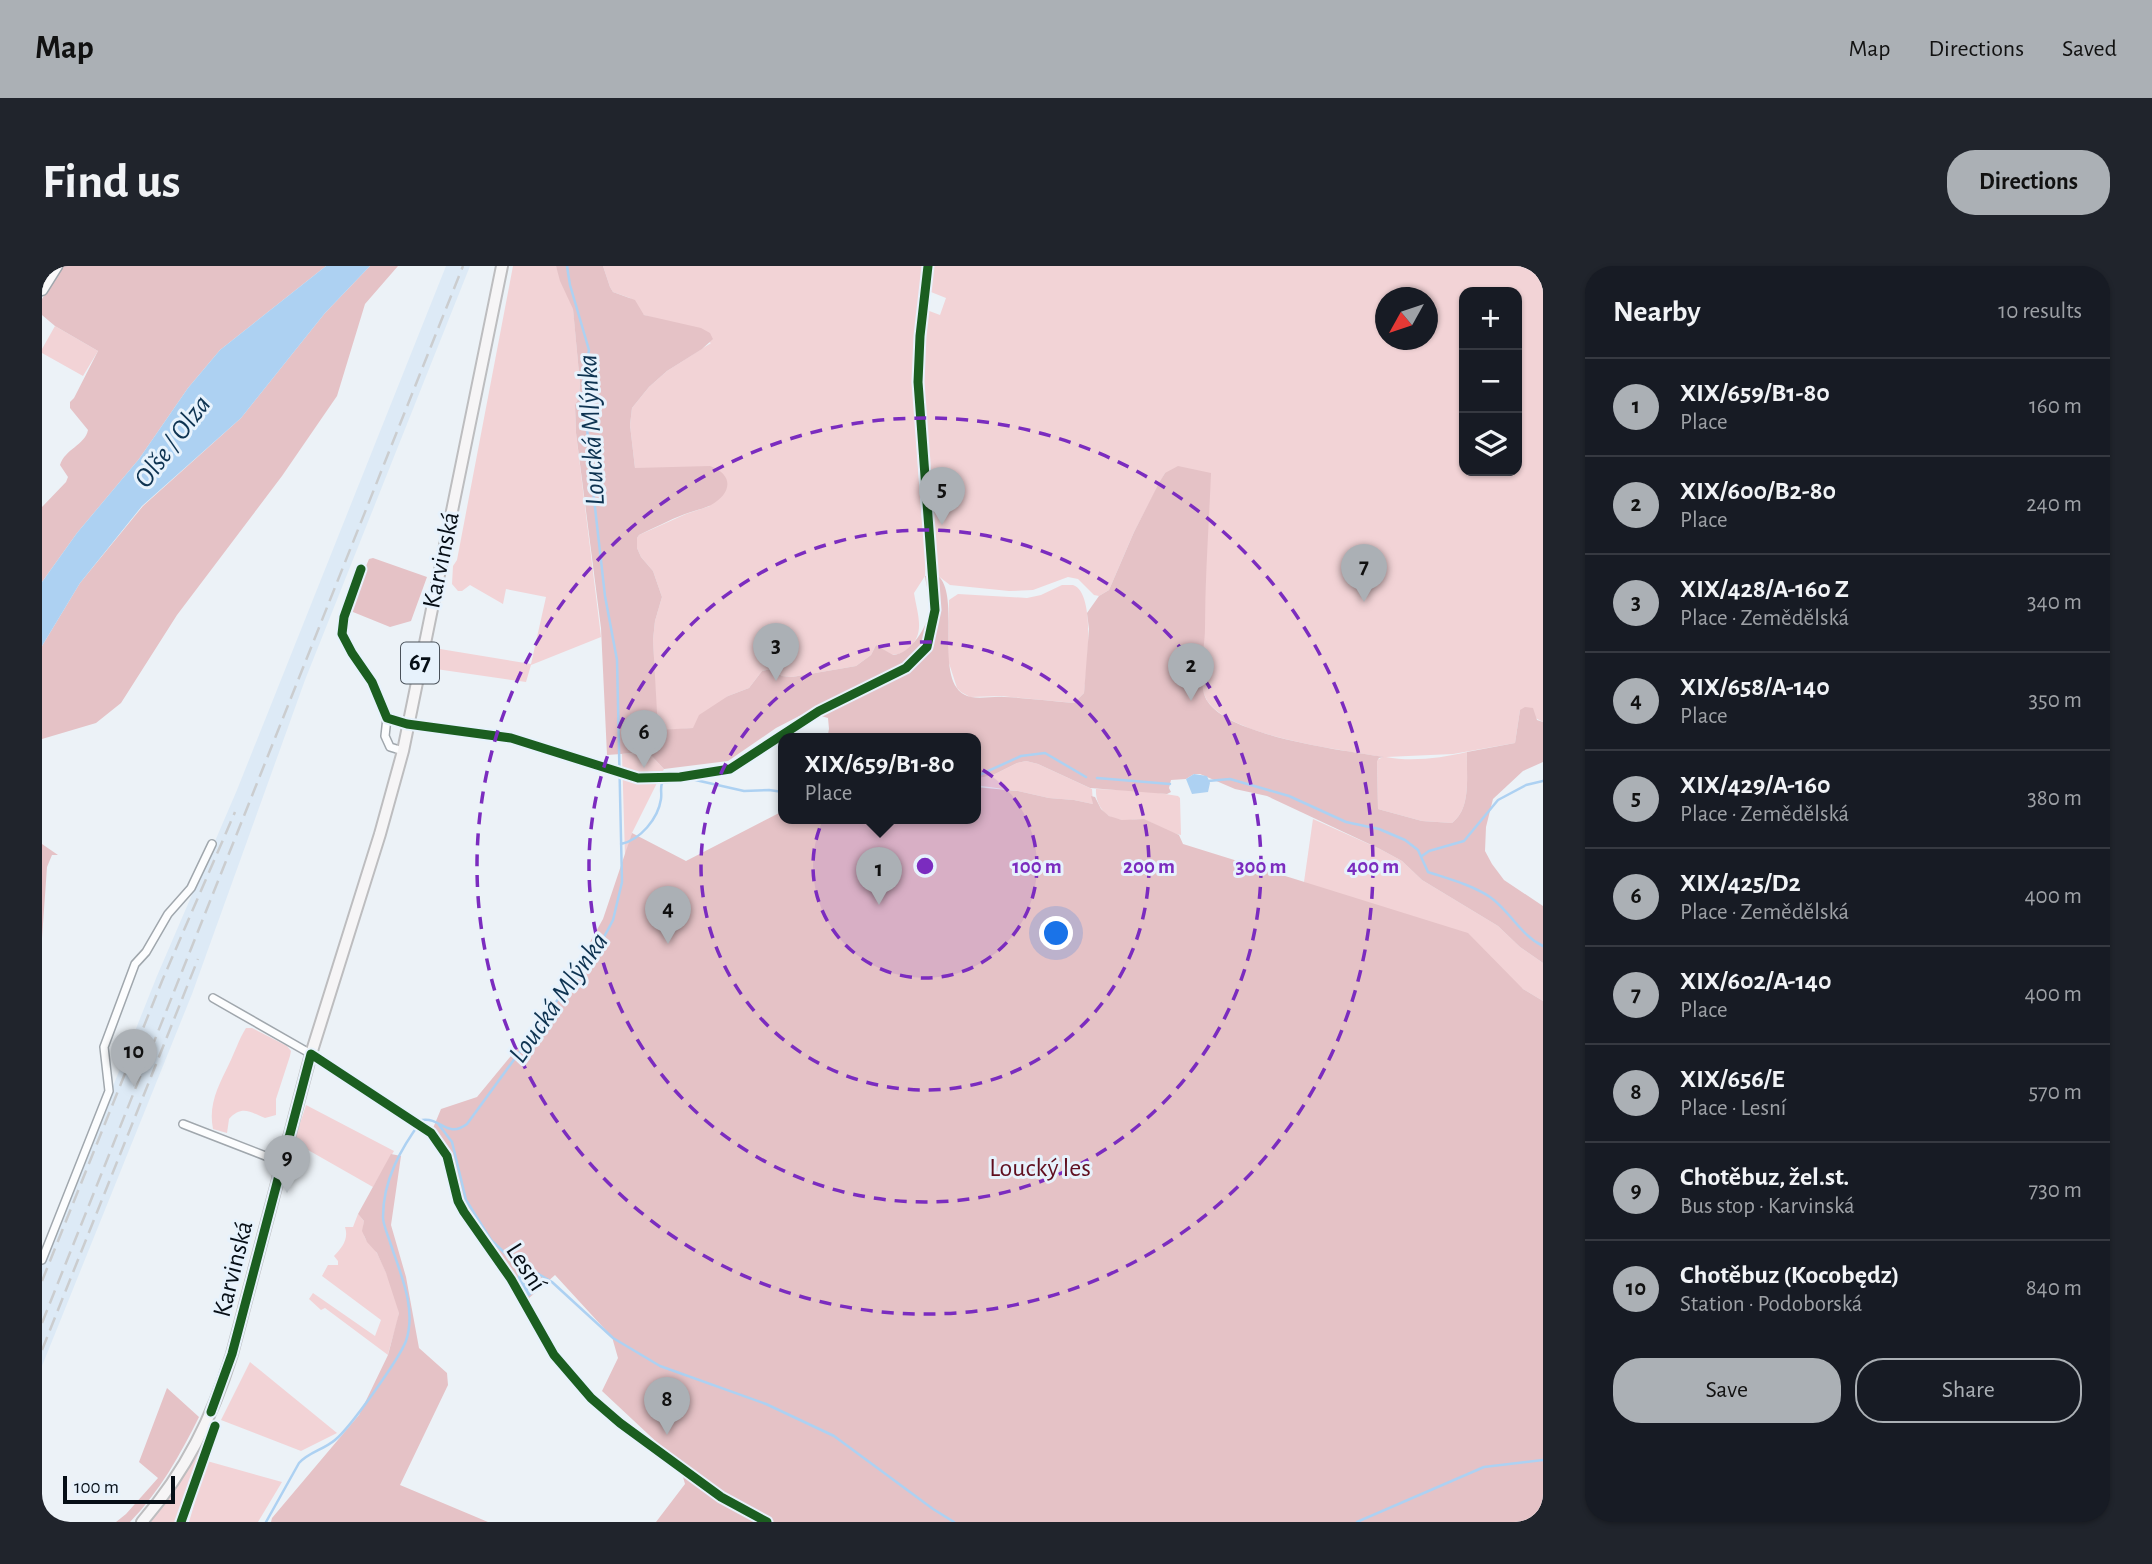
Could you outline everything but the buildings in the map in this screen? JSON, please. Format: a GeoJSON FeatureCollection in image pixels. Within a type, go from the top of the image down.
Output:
{"type":"FeatureCollection","features":[{"type":"Feature","properties":{"kind":"main road","name":"Karvinská"},"geometry":{"type":"LineString","coordinates":[[142,1522],[183,1469],[200,1437],[219,1393],[244,1310],[311,1054],[380,834],[403,751],[502,266]]}},
{"type":"Feature","properties":{"kind":"street"},"geometry":{"type":"LineString","coordinates":[[42,290],[57,266]]}},
{"type":"Feature","properties":{"kind":"street"},"geometry":{"type":"LineString","coordinates":[[785,733],[819,711],[906,668],[927,647],[935,610],[918,382],[928,266]]}},
{"type":"Feature","properties":{"kind":"street"},"geometry":{"type":"LineString","coordinates":[[361,569],[344,617],[342,634],[372,682],[387,718],[385,736],[390,747],[403,751]]}},
{"type":"Feature","properties":{"kind":"street"},"geometry":{"type":"LineString","coordinates":[[387,718],[407,724],[511,738],[638,778],[680,777],[730,769],[778,738]]}},
{"type":"Feature","properties":{"kind":"street"},"geometry":{"type":"LineString","coordinates":[[42,1260],[109,1091],[104,1047],[135,964],[146,953],[168,914],[191,888],[212,844]]}},
{"type":"Feature","properties":{"kind":"street","name":"Lesní"},"geometry":{"type":"LineString","coordinates":[[213,998],[311,1054],[431,1133],[447,1156],[458,1201],[464,1212],[511,1279],[554,1355],[567,1371],[591,1398],[620,1423],[722,1497],[767,1522]]}},
{"type":"Feature","properties":{"kind":"street"},"geometry":{"type":"LineString","coordinates":[[183,1124],[281,1162]]}},
{"type":"Feature","properties":{"kind":"shaded area"},"geometry":{"type":"Polygon","coordinates":[[[446,266],[470,266],[305,680],[192,994],[42,1366],[42,1264],[157,976],[237,790],[446,266]]]}},
{"type":"Feature","properties":{"kind":"shaded area"},"geometry":{"type":"Polygon","coordinates":[[[513,266],[556,266],[573,308],[580,384],[575,405],[576,433],[601,637],[531,665],[526,682],[429,668],[434,648],[531,664],[546,597],[506,589],[503,604],[470,585],[458,591],[452,584],[453,566],[457,560],[513,266]]]}},
{"type":"Feature","properties":{"kind":"shaded area"},"geometry":{"type":"Polygon","coordinates":[[[603,266],[922,266],[914,404],[926,561],[925,576],[914,593],[919,629],[914,642],[907,650],[892,655],[876,645],[871,655],[856,666],[792,677],[782,676],[771,669],[762,671],[749,688],[728,696],[694,728],[657,731],[653,640],[662,597],[653,571],[637,548],[637,538],[686,514],[710,506],[635,468],[630,425],[632,408],[667,371],[711,343],[665,321],[644,315],[630,298],[613,292],[603,266]]]}},
{"type":"Feature","properties":{"kind":"shaded area"},"geometry":{"type":"Polygon","coordinates":[[[929,266],[1543,266],[1543,722],[1520,710],[1515,743],[1453,754],[1386,757],[1427,759],[1467,752],[1465,800],[1463,809],[1452,823],[1422,821],[1378,809],[1377,760],[1383,757],[1290,740],[1242,725],[1223,715],[1208,702],[1202,689],[1206,560],[1165,473],[1134,532],[1109,590],[1099,596],[1094,595],[1078,579],[1068,577],[1033,590],[1009,591],[950,585],[937,575],[933,556],[921,406],[924,309],[940,315],[946,298],[926,290],[929,266]]]}},
{"type":"Feature","properties":{"kind":"shaded area"},"geometry":{"type":"Polygon","coordinates":[[[55,326],[98,351],[83,376],[42,353],[55,326]]]}},
{"type":"Feature","properties":{"kind":"shaded area"},"geometry":{"type":"Polygon","coordinates":[[[1062,585],[1073,585],[1080,591],[1085,602],[1088,652],[1084,693],[1074,703],[1001,696],[970,697],[961,692],[957,688],[948,660],[949,600],[958,594],[1027,598],[1062,585]]]}},
{"type":"Feature","properties":{"kind":"shaded area"},"geometry":{"type":"Polygon","coordinates":[[[648,752],[664,769],[632,833],[625,856],[622,754],[648,752]]]}},
{"type":"Feature","properties":{"kind":"shaded area"},"geometry":{"type":"Polygon","coordinates":[[[1026,761],[1038,764],[1092,789],[1093,804],[981,786],[981,778],[1026,761]]]}},
{"type":"Feature","properties":{"kind":"shaded area"},"geometry":{"type":"Polygon","coordinates":[[[1096,789],[1146,791],[1178,796],[1181,835],[1139,819],[1122,820],[1111,817],[1099,805],[1096,789]]]}},
{"type":"Feature","properties":{"kind":"shaded area"},"geometry":{"type":"Polygon","coordinates":[[[1313,819],[1402,861],[1422,880],[1498,926],[1520,947],[1543,963],[1543,1001],[1304,882],[1313,819]]]}},
{"type":"Feature","properties":{"kind":"shaded area"},"geometry":{"type":"Polygon","coordinates":[[[246,1028],[252,1028],[287,1046],[291,1051],[276,1099],[276,1115],[265,1118],[246,1111],[238,1112],[229,1119],[227,1133],[213,1129],[213,1103],[246,1028]]]}},
{"type":"Feature","properties":{"kind":"shaded area"},"geometry":{"type":"Polygon","coordinates":[[[306,1105],[394,1151],[373,1187],[294,1142],[306,1105]]]}},
{"type":"Feature","properties":{"kind":"shaded area"},"geometry":{"type":"Polygon","coordinates":[[[358,1214],[364,1221],[365,1238],[381,1261],[398,1306],[399,1315],[388,1355],[309,1299],[313,1293],[375,1336],[381,1320],[322,1276],[328,1265],[338,1265],[334,1256],[344,1243],[345,1227],[353,1227],[358,1214]]]}},
{"type":"Feature","properties":{"kind":"shaded area"},"geometry":{"type":"Polygon","coordinates":[[[250,1362],[337,1433],[301,1451],[221,1420],[250,1362]]]}},
{"type":"Feature","properties":{"kind":"shaded area"},"geometry":{"type":"Polygon","coordinates":[[[213,1422],[203,1458],[177,1522],[151,1522],[187,1471],[213,1422]]]}},
{"type":"Feature","properties":{"kind":"shaded area"},"geometry":{"type":"Polygon","coordinates":[[[207,1461],[282,1482],[258,1522],[189,1522],[207,1461]]]}},
{"type":"Feature","properties":{"kind":"green space"},"geometry":{"type":"Polygon","coordinates":[[[62,266],[326,266],[220,350],[188,388],[139,459],[77,533],[42,582],[42,507],[66,482],[68,477],[60,465],[66,455],[83,440],[88,430],[70,408],[70,402],[98,351],[55,326],[42,315],[42,299],[62,266]]]}},
{"type":"Feature","properties":{"kind":"green space"},"geometry":{"type":"Polygon","coordinates":[[[370,266],[398,266],[365,304],[337,396],[282,476],[177,615],[121,703],[96,723],[42,739],[42,646],[80,583],[143,506],[241,418],[325,313],[370,266]]]}},
{"type":"Feature","properties":{"kind":"green space"},"geometry":{"type":"Polygon","coordinates":[[[556,266],[603,266],[613,292],[635,300],[644,315],[701,328],[710,333],[713,339],[667,371],[632,408],[630,425],[635,468],[710,466],[724,474],[727,479],[726,490],[718,501],[673,519],[637,538],[637,548],[653,571],[662,597],[653,640],[658,730],[693,728],[699,715],[728,696],[749,688],[762,671],[771,669],[782,676],[792,677],[856,666],[871,655],[876,645],[893,655],[906,650],[917,638],[930,610],[925,576],[937,575],[944,586],[948,601],[949,660],[952,677],[959,690],[975,698],[1013,697],[1074,703],[1084,693],[1089,629],[1087,613],[1099,596],[1109,590],[1159,483],[1165,473],[1178,466],[1211,473],[1202,686],[1208,702],[1221,714],[1263,733],[1317,746],[1384,757],[1377,761],[1378,809],[1422,821],[1452,823],[1463,809],[1465,800],[1467,752],[1515,743],[1520,710],[1525,707],[1533,708],[1537,720],[1543,722],[1543,762],[1523,771],[1493,799],[1486,827],[1485,851],[1504,880],[1543,906],[1543,963],[1520,947],[1498,926],[1422,880],[1402,861],[1267,796],[1235,789],[1200,774],[1171,780],[1171,792],[1167,794],[1090,788],[1026,761],[981,778],[981,733],[828,733],[828,718],[807,712],[776,728],[728,761],[664,769],[648,752],[607,755],[601,628],[576,433],[575,405],[580,384],[573,309],[556,266]]]}},
{"type":"Feature","properties":{"kind":"green space"},"geometry":{"type":"Polygon","coordinates":[[[373,558],[427,577],[411,621],[390,627],[348,610],[369,559],[373,558]]]}},
{"type":"Feature","properties":{"kind":"green space","name":"Loucký les"},"geometry":{"type":"Polygon","coordinates":[[[981,788],[1093,804],[1091,796],[1095,797],[1101,809],[1109,816],[1122,820],[1144,819],[1179,835],[1183,844],[1468,933],[1523,989],[1543,1001],[1543,1522],[656,1522],[685,1484],[679,1463],[602,1391],[618,1358],[612,1337],[555,1275],[528,1299],[464,1212],[447,1156],[431,1133],[441,1109],[477,1097],[557,1000],[603,919],[632,833],[686,861],[778,814],[778,824],[981,824],[981,788]]]}},
{"type":"Feature","properties":{"kind":"green space"},"geometry":{"type":"Polygon","coordinates":[[[42,844],[58,855],[52,855],[47,867],[42,938],[42,844]]]}},
{"type":"Feature","properties":{"kind":"green space"},"geometry":{"type":"Polygon","coordinates":[[[391,1154],[401,1156],[391,1225],[406,1277],[419,1348],[447,1373],[448,1385],[400,1485],[488,1522],[271,1522],[359,1415],[388,1355],[399,1313],[386,1273],[377,1253],[367,1242],[362,1231],[364,1221],[358,1214],[391,1154]]]}},
{"type":"Feature","properties":{"kind":"green space"},"geometry":{"type":"Polygon","coordinates":[[[167,1388],[199,1417],[177,1459],[151,1498],[130,1522],[116,1522],[158,1478],[139,1462],[167,1388]]]}},
{"type":"Feature","properties":{"kind":"water","name":"Olše / Olza"},"geometry":{"type":"Polygon","coordinates":[[[326,266],[370,266],[325,313],[241,418],[142,506],[80,583],[42,646],[42,582],[77,533],[139,459],[188,388],[220,350],[326,266]]]}},
{"type":"Feature","properties":{"kind":"water"},"geometry":{"type":"Polygon","coordinates":[[[1194,774],[1207,776],[1210,783],[1208,792],[1192,794],[1186,779],[1194,774]]]}},
{"type":"Feature","properties":{"kind":"water"},"geometry":{"type":"Polygon","coordinates":[[[518,1274],[528,1275],[534,1280],[536,1287],[527,1297],[519,1283],[518,1274]]]}},
{"type":"Feature","properties":{"kind":"waterway","name":"Loucká Mlýnka"},"geometry":{"type":"LineString","coordinates":[[266,1522],[299,1463],[342,1433],[384,1377],[406,1341],[410,1316],[408,1303],[383,1217],[386,1190],[400,1153],[422,1120],[434,1121],[449,1129],[467,1124],[564,991],[595,954],[613,920],[622,882],[617,660],[605,596],[583,384],[589,350],[567,266]]}},
{"type":"Feature","properties":{"kind":"waterway"},"geometry":{"type":"LineString","coordinates":[[981,774],[1021,756],[1045,753],[1086,777]]}},
{"type":"Feature","properties":{"kind":"waterway"},"geometry":{"type":"LineString","coordinates":[[1097,778],[1170,784]]}},
{"type":"Feature","properties":{"kind":"waterway"},"geometry":{"type":"LineString","coordinates":[[621,844],[635,838],[652,821],[659,807],[662,783],[691,779],[744,791],[778,791]]}},
{"type":"Feature","properties":{"kind":"waterway"},"geometry":{"type":"LineString","coordinates":[[1208,781],[1230,779],[1289,796],[1346,822],[1379,829],[1405,840],[1418,850],[1428,872],[1490,897],[1528,936],[1543,946]]}},
{"type":"Feature","properties":{"kind":"waterway"},"geometry":{"type":"LineString","coordinates":[[1422,856],[1429,851],[1464,841],[1498,800],[1526,785],[1543,781]]}},
{"type":"Feature","properties":{"kind":"waterway"},"geometry":{"type":"LineString","coordinates":[[439,1125],[452,1142],[466,1200],[491,1240],[508,1256],[552,1282],[613,1338],[660,1366],[766,1404],[834,1436],[954,1522]]}},
{"type":"Feature","properties":{"kind":"waterway"},"geometry":{"type":"LineString","coordinates":[[1357,1522],[1484,1467],[1543,1460]]}},
{"type":"Feature","properties":{"kind":"railway"},"geometry":{"type":"LineString","coordinates":[[42,1323],[463,266]]}},
{"type":"Feature","properties":{"kind":"railway"},"geometry":{"type":"LineString","coordinates":[[42,1281],[162,981],[235,812]]}},
{"type":"Feature","properties":{"kind":"railway"},"geometry":{"type":"LineString","coordinates":[[42,1350],[198,959]]}},
{"type":"Feature","properties":{"kind":"cycle path"},"geometry":{"type":"LineString","coordinates":[[785,733],[819,711],[906,668],[927,647],[935,610],[918,382],[928,266]]}},
{"type":"Feature","properties":{"kind":"cycle path"},"geometry":{"type":"LineString","coordinates":[[361,569],[344,617],[342,634],[372,682],[387,718],[407,724],[511,738],[638,778],[680,777],[730,769],[778,738]]}},
{"type":"Feature","properties":{"kind":"cycle path"},"geometry":{"type":"LineString","coordinates":[[211,1412],[232,1354],[311,1054],[431,1133],[447,1156],[458,1201],[464,1212],[511,1279],[554,1355],[591,1398],[620,1423],[721,1497],[767,1522]]}},
{"type":"Feature","properties":{"kind":"cycle path"},"geometry":{"type":"LineString","coordinates":[[181,1522],[215,1426]]}},
{"type":"Feature","properties":{"kind":"place","name":"XIX/429/A-160"},"geometry":{"type":"Point","coordinates":[942,525]}},
{"type":"Feature","properties":{"kind":"place","name":"XIX/602/A-140"},"geometry":{"type":"Point","coordinates":[1364,602]}},
{"type":"Feature","properties":{"kind":"place","name":"XIX/428/A-160 Z"},"geometry":{"type":"Point","coordinates":[776,681]}},
{"type":"Feature","properties":{"kind":"place","name":"XIX/600/B2-80"},"geometry":{"type":"Point","coordinates":[1191,701]}},
{"type":"Feature","properties":{"kind":"place","name":"XIX/425/D2"},"geometry":{"type":"Point","coordinates":[644,768]}},
{"type":"Feature","properties":{"kind":"place","name":"XIX/659/B1-80"},"geometry":{"type":"Point","coordinates":[879,905]}},
{"type":"Feature","properties":{"kind":"place","name":"XIX/658/A-140"},"geometry":{"type":"Point","coordinates":[668,944]}},
{"type":"Feature","properties":{"kind":"place","name":"Chotěbuz (Kocobędz)"},"geometry":{"type":"Point","coordinates":[134,1087]}},
{"type":"Feature","properties":{"kind":"place","name":"Chotěbuz, žel.st."},"geometry":{"type":"Point","coordinates":[287,1193]}},
{"type":"Feature","properties":{"kind":"place","name":"XIX/656/E"},"geometry":{"type":"Point","coordinates":[667,1435]}}]}
